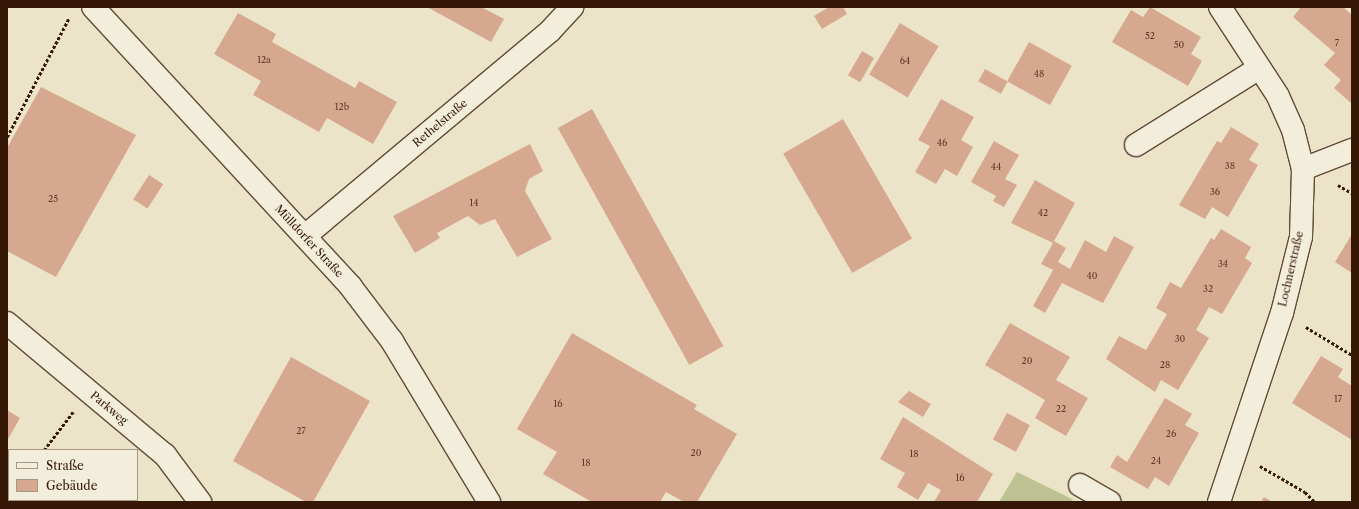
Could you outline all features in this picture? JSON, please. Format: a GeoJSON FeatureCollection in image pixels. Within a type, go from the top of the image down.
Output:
{"type":"FeatureCollection","features":[{"type":"Feature","properties":{"kind":"street","name":"Mülldorfer Straße"},"geometry":{"type":"LineString","coordinates":[[93,7],[351,287],[392,342],[489,502]]}},
{"type":"Feature","properties":{"kind":"street","name":"Rethelstraße"},"geometry":{"type":"LineString","coordinates":[[305,236],[550,31],[572,7]]}},
{"type":"Feature","properties":{"kind":"street","name":"Lochnerstraße"},"geometry":{"type":"LineString","coordinates":[[1219,502],[1282,313],[1301,238],[1303,169],[1293,130],[1278,96],[1220,7]]}},
{"type":"Feature","properties":{"kind":"street"},"geometry":{"type":"LineString","coordinates":[[1136,145],[1259,68]]}},
{"type":"Feature","properties":{"kind":"street"},"geometry":{"type":"LineString","coordinates":[[1303,169],[1352,150]]}},
{"type":"Feature","properties":{"kind":"street","name":"Parkweg"},"geometry":{"type":"LineString","coordinates":[[7,323],[165,455],[200,502]]}},
{"type":"Feature","properties":{"kind":"street"},"geometry":{"type":"LineString","coordinates":[[1080,485],[1110,502]]}},
{"type":"Feature","properties":{"kind":"path"},"geometry":{"type":"LineString","coordinates":[[7,137],[71,14]]}},
{"type":"Feature","properties":{"kind":"path","name":"Lochnerstraße"},"geometry":{"type":"LineString","coordinates":[[1282,313],[1352,355]]}},
{"type":"Feature","properties":{"kind":"path"},"geometry":{"type":"LineString","coordinates":[[45,449],[89,391]]}},
{"type":"Feature","properties":{"kind":"path"},"geometry":{"type":"LineString","coordinates":[[1235,452],[1304,492],[1315,502]]}},
{"type":"Feature","properties":{"kind":"green space"},"geometry":{"type":"Polygon","coordinates":[[[1017,472],[1070,498],[1074,502],[999,502],[1017,472]]]}},
{"type":"Feature","properties":{"kind":"building"},"geometry":{"type":"Polygon","coordinates":[[[427,7],[481,7],[504,19],[491,42],[427,7]]]}},
{"type":"Feature","properties":{"kind":"building"},"geometry":{"type":"Polygon","coordinates":[[[829,7],[843,7],[847,14],[822,29],[814,16],[829,7]]]}},
{"type":"Feature","properties":{"kind":"building"},"geometry":{"type":"Polygon","coordinates":[[[1150,7],[1201,37],[1191,54],[1202,61],[1188,86],[1112,42],[1131,10],[1143,17],[1150,7]]]}},
{"type":"Feature","properties":{"kind":"building"},"geometry":{"type":"Polygon","coordinates":[[[1301,7],[1343,7],[1352,15],[1352,104],[1334,88],[1341,80],[1324,65],[1335,53],[1293,17],[1301,7]]]}},
{"type":"Feature","properties":{"kind":"building"},"geometry":{"type":"Polygon","coordinates":[[[238,13],[276,34],[272,42],[355,88],[359,81],[397,102],[373,144],[327,118],[319,132],[253,95],[261,81],[214,54],[238,13]]]}},
{"type":"Feature","properties":{"kind":"building"},"geometry":{"type":"Polygon","coordinates":[[[900,23],[939,46],[908,98],[869,74],[900,23]]]}},
{"type":"Feature","properties":{"kind":"building"},"geometry":{"type":"Polygon","coordinates":[[[1029,42],[1072,66],[1050,105],[1007,81],[1029,42]]]}},
{"type":"Feature","properties":{"kind":"building"},"geometry":{"type":"Polygon","coordinates":[[[862,51],[874,58],[860,82],[848,75],[862,51]]]}},
{"type":"Feature","properties":{"kind":"building"},"geometry":{"type":"Polygon","coordinates":[[[985,69],[1008,82],[1001,94],[978,81],[985,69]]]}},
{"type":"Feature","properties":{"kind":"building"},"geometry":{"type":"Polygon","coordinates":[[[41,87],[136,135],[56,277],[7,251],[7,148],[41,87]]]}},
{"type":"Feature","properties":{"kind":"building"},"geometry":{"type":"Polygon","coordinates":[[[941,99],[974,117],[961,140],[973,147],[957,176],[945,169],[936,184],[915,172],[930,146],[918,140],[941,99]]]}},
{"type":"Feature","properties":{"kind":"building"},"geometry":{"type":"Polygon","coordinates":[[[592,109],[723,346],[689,365],[558,128],[592,109]]]}},
{"type":"Feature","properties":{"kind":"building"},"geometry":{"type":"Polygon","coordinates":[[[843,119],[912,239],[852,273],[783,154],[843,119]]]}},
{"type":"Feature","properties":{"kind":"building"},"geometry":{"type":"Polygon","coordinates":[[[1231,127],[1259,144],[1249,160],[1258,165],[1228,217],[1212,207],[1205,219],[1179,205],[1217,141],[1221,143],[1231,127]]]}},
{"type":"Feature","properties":{"kind":"building"},"geometry":{"type":"Polygon","coordinates":[[[994,141],[1019,155],[1005,179],[1017,185],[1004,207],[993,201],[996,196],[971,182],[994,141]]]}},
{"type":"Feature","properties":{"kind":"building"},"geometry":{"type":"Polygon","coordinates":[[[530,144],[543,171],[529,179],[525,191],[552,239],[517,257],[495,219],[480,225],[468,216],[437,233],[440,238],[415,253],[393,216],[530,144]]]}},
{"type":"Feature","properties":{"kind":"building"},"geometry":{"type":"Polygon","coordinates":[[[149,175],[163,184],[147,209],[133,199],[149,175]]]}},
{"type":"Feature","properties":{"kind":"building"},"geometry":{"type":"Polygon","coordinates":[[[1035,180],[1075,203],[1054,241],[1066,248],[1058,262],[1070,269],[1085,240],[1106,252],[1114,236],[1134,247],[1103,303],[1062,283],[1045,313],[1033,306],[1053,270],[1041,264],[1053,243],[1011,223],[1035,180]]]}},
{"type":"Feature","properties":{"kind":"building"},"geometry":{"type":"Polygon","coordinates":[[[1221,229],[1251,247],[1245,258],[1252,263],[1222,314],[1209,307],[1196,330],[1209,338],[1178,390],[1161,380],[1155,392],[1106,359],[1119,336],[1146,350],[1167,314],[1156,308],[1170,282],[1181,288],[1211,238],[1214,240],[1221,229]]]}},
{"type":"Feature","properties":{"kind":"building"},"geometry":{"type":"Polygon","coordinates":[[[1352,234],[1352,273],[1335,262],[1352,234]]]}},
{"type":"Feature","properties":{"kind":"building"},"geometry":{"type":"Polygon","coordinates":[[[1010,323],[1070,357],[1056,380],[1088,398],[1066,436],[1035,418],[1045,400],[985,365],[1010,323]]]}},
{"type":"Feature","properties":{"kind":"building"},"geometry":{"type":"Polygon","coordinates":[[[572,333],[697,405],[694,409],[737,434],[697,502],[684,502],[666,492],[660,502],[592,502],[543,474],[557,452],[517,429],[572,333]]]}},
{"type":"Feature","properties":{"kind":"building"},"geometry":{"type":"Polygon","coordinates":[[[1321,356],[1343,369],[1338,377],[1352,386],[1352,440],[1292,403],[1321,356]]]}},
{"type":"Feature","properties":{"kind":"building"},"geometry":{"type":"Polygon","coordinates":[[[291,357],[370,401],[313,502],[306,502],[233,461],[291,357]]]}},
{"type":"Feature","properties":{"kind":"building"},"geometry":{"type":"Polygon","coordinates":[[[909,391],[931,404],[923,417],[898,402],[909,391]]]}},
{"type":"Feature","properties":{"kind":"building"},"geometry":{"type":"Polygon","coordinates":[[[1165,398],[1192,414],[1185,425],[1199,433],[1169,486],[1155,477],[1148,489],[1110,467],[1117,455],[1127,462],[1165,398]]]}},
{"type":"Feature","properties":{"kind":"building"},"geometry":{"type":"Polygon","coordinates":[[[7,410],[20,418],[7,441],[7,410]]]}},
{"type":"Feature","properties":{"kind":"building"},"geometry":{"type":"Polygon","coordinates":[[[1007,413],[1030,425],[1016,452],[993,439],[1007,413]]]}},
{"type":"Feature","properties":{"kind":"building"},"geometry":{"type":"Polygon","coordinates":[[[903,417],[993,474],[977,502],[934,502],[941,490],[928,483],[918,500],[897,487],[905,473],[880,459],[903,417]]]}},
{"type":"Feature","properties":{"kind":"building"},"geometry":{"type":"Polygon","coordinates":[[[1264,497],[1273,502],[1261,502],[1264,497]]]}}]}
